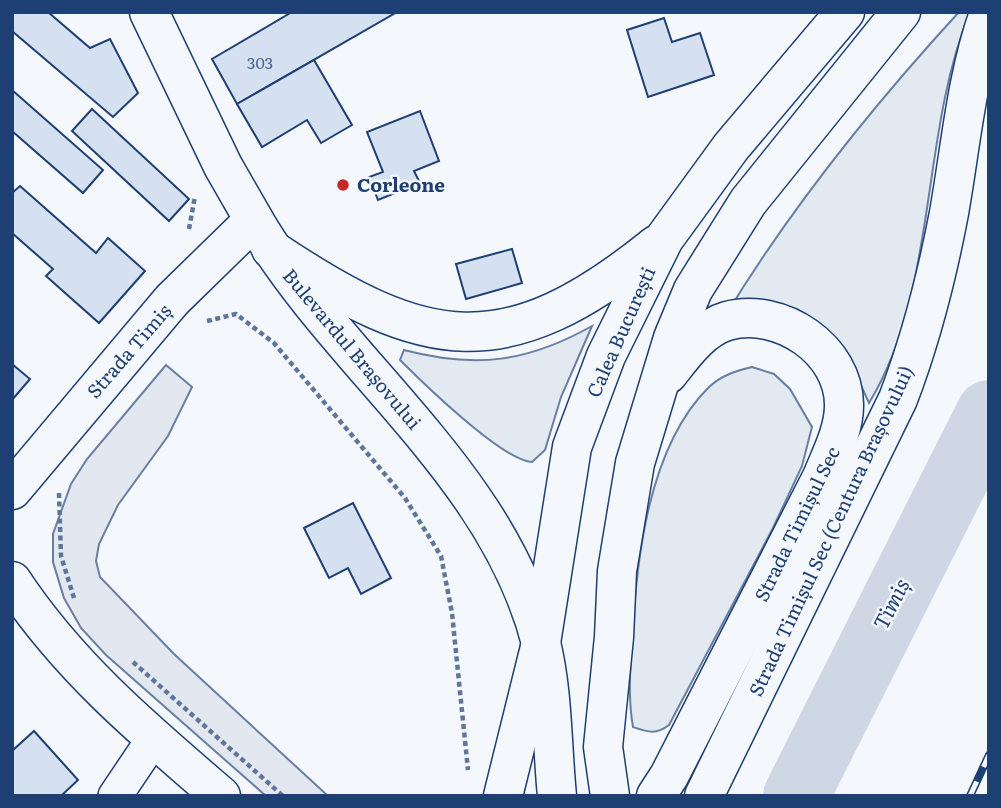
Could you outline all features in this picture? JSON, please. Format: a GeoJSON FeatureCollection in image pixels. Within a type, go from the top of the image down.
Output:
{"type":"FeatureCollection","features":[{"type":"Feature","properties":{"kind":"main road","name":"Bulevardul Brașovului"},"geometry":{"type":"LineString","coordinates":[[149,12],[223,166],[262,234],[306,299],[407,415],[478,506],[525,596],[541,643]]}},
{"type":"Feature","properties":{"kind":"main road","name":"Calea București"},"geometry":{"type":"LineString","coordinates":[[557,796],[541,643],[572,447],[606,356],[664,239],[731,147],[845,12]]}},
{"type":"Feature","properties":{"kind":"main road"},"geometry":{"type":"LineString","coordinates":[[610,796],[603,747],[614,638],[617,571],[635,463],[657,386],[693,290],[722,239],[786,152],[901,12]]}},
{"type":"Feature","properties":{"kind":"main road","name":"Strada Timișul Sec (Centura Brașovului)"},"geometry":{"type":"LineString","coordinates":[[704,796],[898,399],[912,363],[948,214],[968,87],[989,13]]}},
{"type":"Feature","properties":{"kind":"main road"},"geometry":{"type":"LineString","coordinates":[[262,234],[322,284],[395,319],[436,330],[488,333],[534,322],[581,299],[624,272],[664,239]]}},
{"type":"Feature","properties":{"kind":"main road","name":"Strada Timiș"},"geometry":{"type":"LineString","coordinates":[[12,490],[172,300],[262,234]]}},
{"type":"Feature","properties":{"kind":"main road","name":"Strada Timișul Sec"},"geometry":{"type":"LineString","coordinates":[[656,796],[682,752],[822,478],[837,440],[844,408],[842,383],[830,357],[788,328],[761,319],[726,321],[695,341],[657,386]]}},
{"type":"Feature","properties":{"kind":"main road"},"geometry":{"type":"LineString","coordinates":[[12,581],[55,642],[154,738],[221,796]]}},
{"type":"Feature","properties":{"kind":"main road"},"geometry":{"type":"LineString","coordinates":[[506,786],[541,643]]}},
{"type":"Feature","properties":{"kind":"street"},"geometry":{"type":"LineString","coordinates":[[115,796],[154,738]]}},
{"type":"Feature","properties":{"kind":"path"},"geometry":{"type":"LineString","coordinates":[[186,236],[194,217],[195,197],[190,184]]}},
{"type":"Feature","properties":{"kind":"path"},"geometry":{"type":"LineString","coordinates":[[196,329],[207,321],[236,314],[274,343],[405,498],[440,556],[452,613],[469,774],[506,786]]}},
{"type":"Feature","properties":{"kind":"path"},"geometry":{"type":"LineString","coordinates":[[59,491],[61,556],[75,601]]}},
{"type":"Feature","properties":{"kind":"path"},"geometry":{"type":"LineString","coordinates":[[130,658],[283,796]]}},
{"type":"Feature","properties":{"kind":"shaded area"},"geometry":{"type":"Polygon","coordinates":[[[959,12],[970,12],[954,60],[943,110],[918,262],[907,311],[891,358],[869,403],[857,377],[724,318],[777,237],[834,159],[959,12]]]}},
{"type":"Feature","properties":{"kind":"shaded area"},"geometry":{"type":"Polygon","coordinates":[[[592,326],[561,397],[545,450],[532,462],[502,449],[444,402],[400,360],[404,350],[455,359],[501,359],[546,348],[592,326]]]}},
{"type":"Feature","properties":{"kind":"shaded area"},"geometry":{"type":"Polygon","coordinates":[[[166,365],[192,387],[168,436],[118,505],[99,544],[96,561],[100,577],[174,654],[328,796],[266,796],[106,655],[81,628],[64,598],[53,562],[53,534],[71,484],[87,459],[166,365]]]}},
{"type":"Feature","properties":{"kind":"shaded area"},"geometry":{"type":"Polygon","coordinates":[[[752,367],[774,374],[790,389],[812,427],[802,466],[773,528],[669,725],[656,731],[638,729],[633,727],[630,695],[634,610],[642,542],[659,473],[688,412],[709,387],[724,376],[752,367]]]}},
{"type":"Feature","properties":{"kind":"building"},"geometry":{"type":"Polygon","coordinates":[[[12,12],[48,12],[90,48],[110,39],[138,93],[113,117],[12,31],[12,12]]]}},
{"type":"Feature","properties":{"kind":"building"},"geometry":{"type":"Polygon","coordinates":[[[292,12],[397,12],[237,104],[212,59],[292,12]]]}},
{"type":"Feature","properties":{"kind":"building"},"geometry":{"type":"Polygon","coordinates":[[[664,18],[672,42],[700,33],[714,75],[648,97],[627,30],[664,18]]]}},
{"type":"Feature","properties":{"kind":"building"},"geometry":{"type":"Polygon","coordinates":[[[314,60],[352,125],[321,143],[307,120],[262,147],[237,104],[314,60]]]}},
{"type":"Feature","properties":{"kind":"building"},"geometry":{"type":"Polygon","coordinates":[[[12,90],[103,170],[83,193],[12,131],[12,90]]]}},
{"type":"Feature","properties":{"kind":"building"},"geometry":{"type":"Polygon","coordinates":[[[92,109],[189,199],[169,221],[72,131],[92,109]]]}},
{"type":"Feature","properties":{"kind":"building"},"geometry":{"type":"Polygon","coordinates":[[[420,111],[439,161],[414,171],[420,183],[378,200],[369,177],[383,172],[367,132],[420,111]]]}},
{"type":"Feature","properties":{"kind":"building"},"geometry":{"type":"Polygon","coordinates":[[[20,186],[96,253],[108,238],[145,271],[99,323],[46,276],[53,269],[12,233],[12,193],[20,186]]]}},
{"type":"Feature","properties":{"kind":"building"},"geometry":{"type":"Polygon","coordinates":[[[512,249],[522,283],[466,299],[456,264],[512,249]]]}},
{"type":"Feature","properties":{"kind":"building"},"geometry":{"type":"Polygon","coordinates":[[[12,364],[30,379],[12,400],[12,364]]]}},
{"type":"Feature","properties":{"kind":"building"},"geometry":{"type":"Polygon","coordinates":[[[353,503],[391,578],[361,594],[348,568],[329,578],[304,528],[353,503]]]}},
{"type":"Feature","properties":{"kind":"building"},"geometry":{"type":"Polygon","coordinates":[[[34,731],[78,780],[61,796],[12,796],[12,751],[34,731]]]}},
{"type":"Feature","properties":{"kind":"waterway","name":"Timiș"},"geometry":{"type":"LineString","coordinates":[[796,796],[989,413]]}},
{"type":"Feature","properties":{"kind":"railway"},"geometry":{"type":"LineString","coordinates":[[970,796],[989,755]]}},
{"type":"Feature","properties":{"kind":"place","name":"Corleone"},"geometry":{"type":"Point","coordinates":[343,185]}}]}
